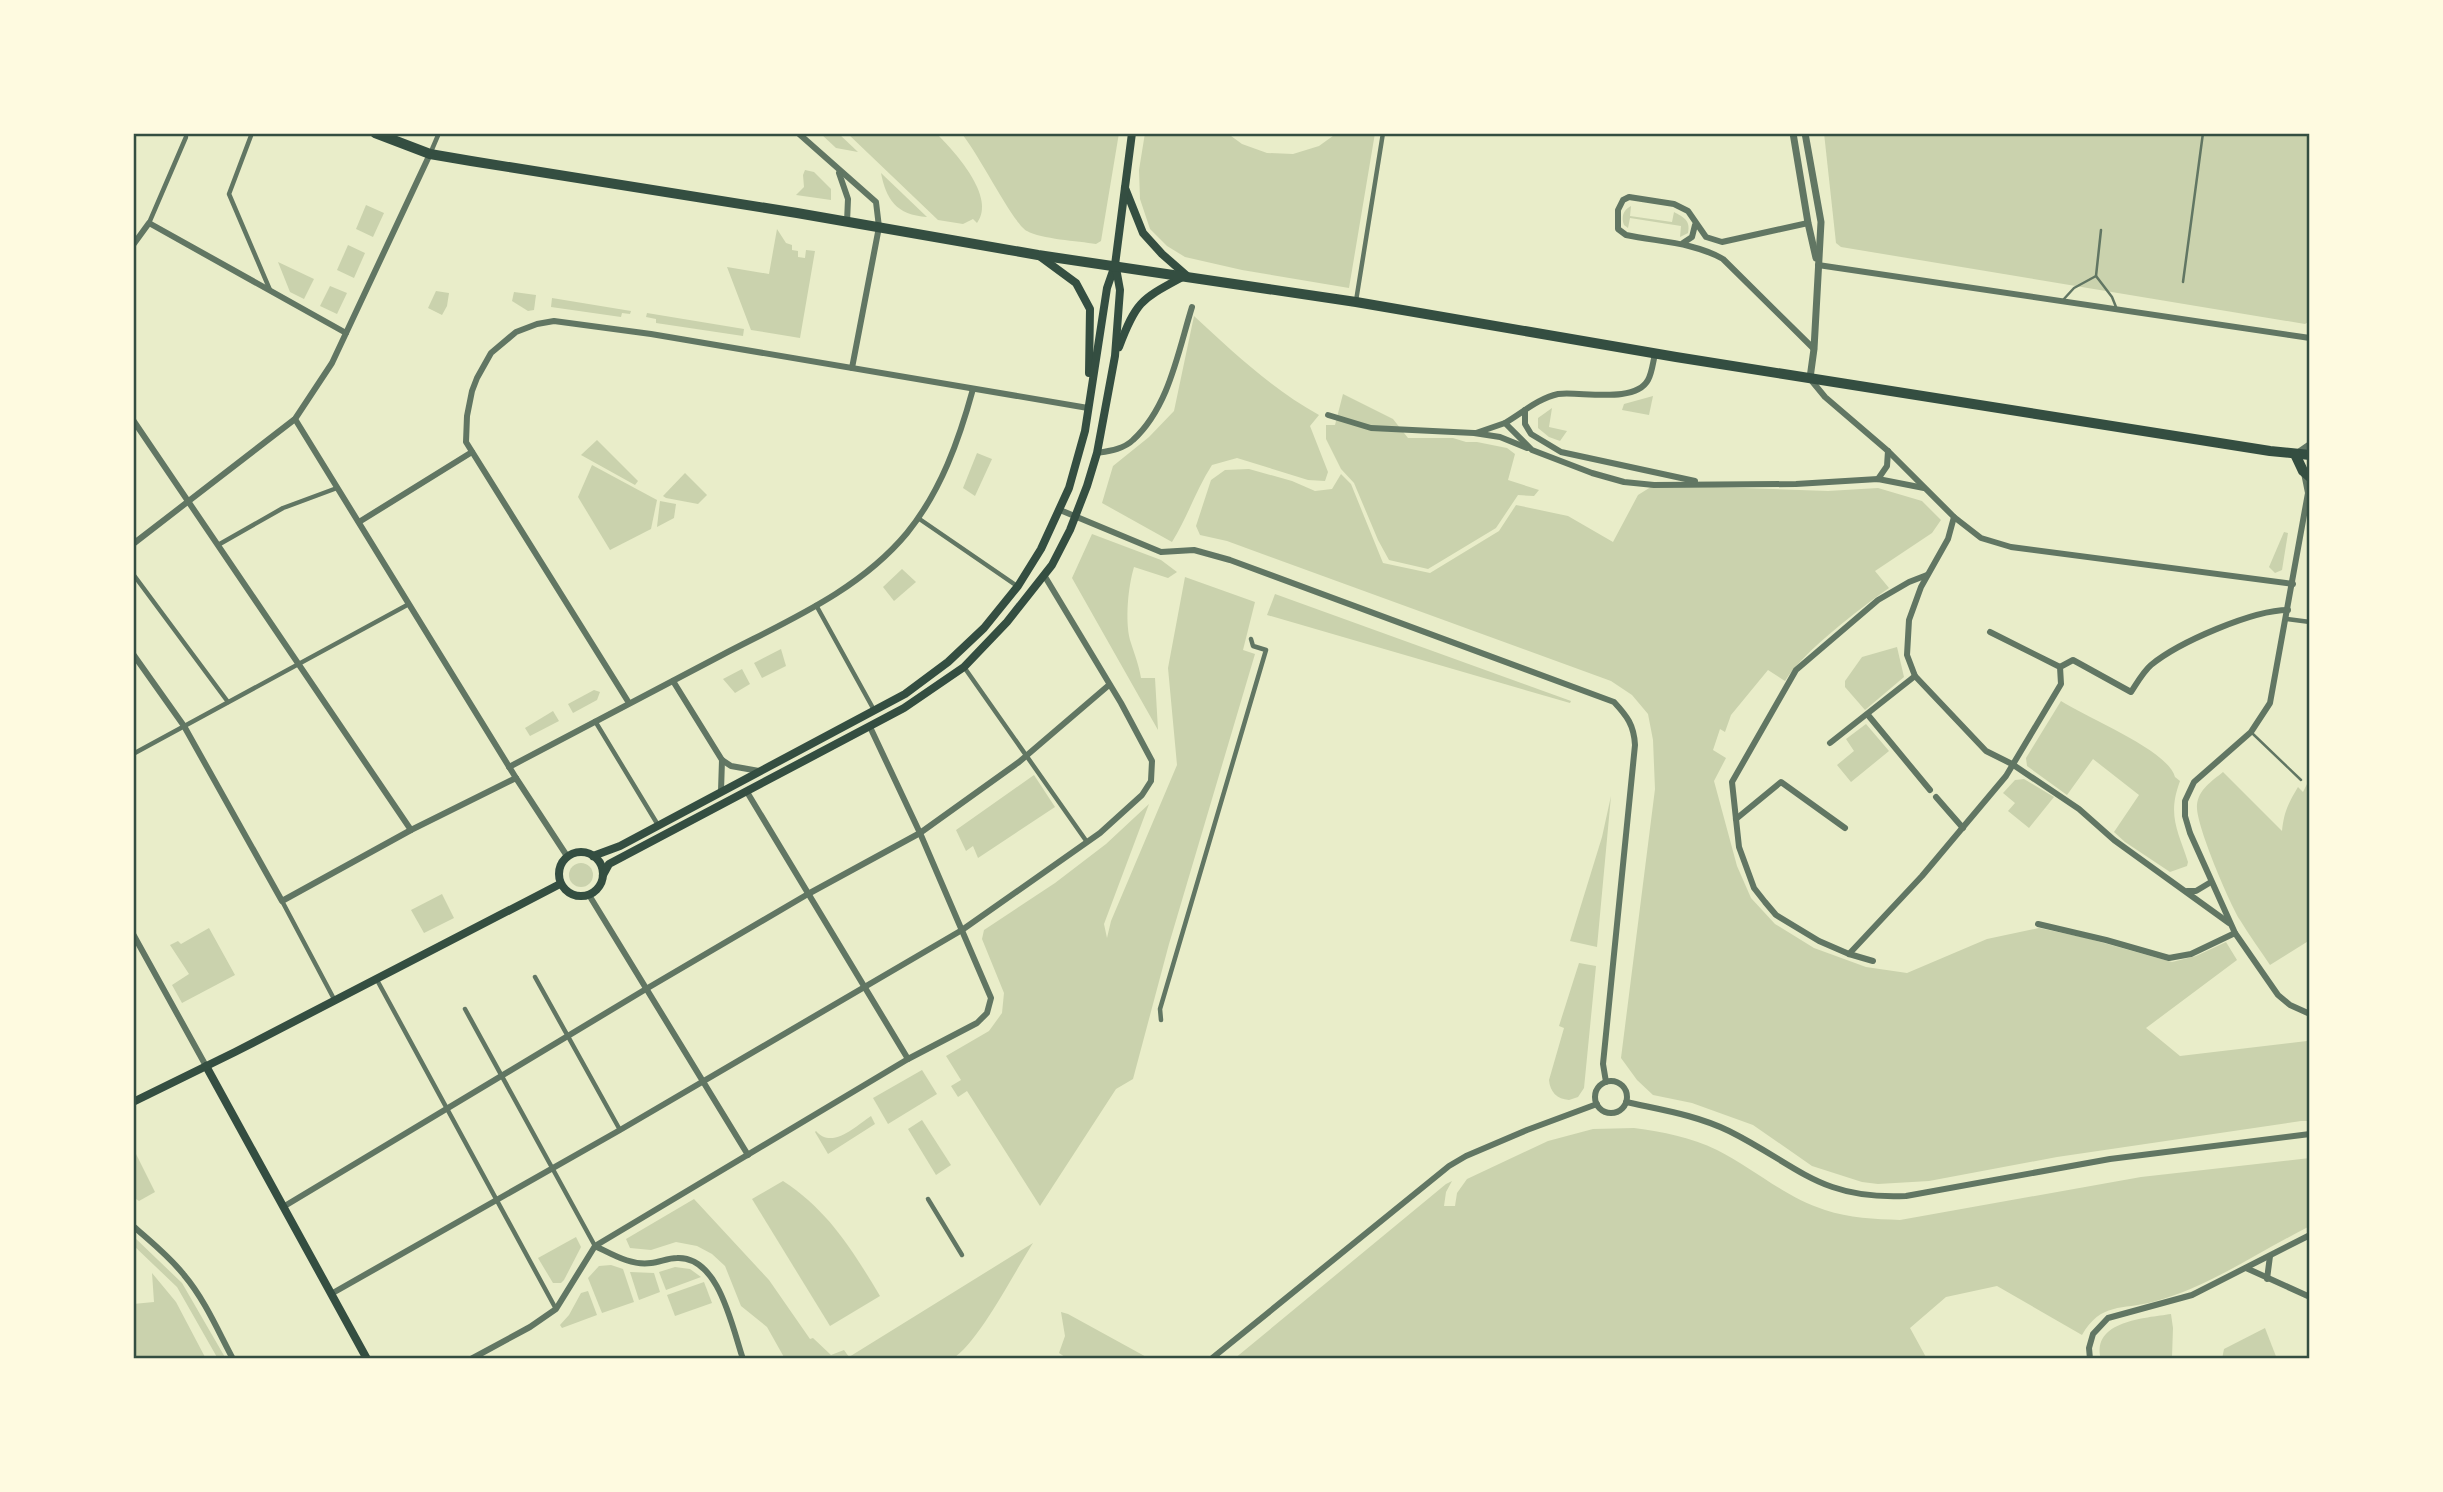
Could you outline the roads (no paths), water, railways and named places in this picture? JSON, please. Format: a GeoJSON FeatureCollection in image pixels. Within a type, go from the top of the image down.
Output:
{"type":"FeatureCollection","features":[{"type":"Feature","properties":{"kind":"highway"},"geometry":{"type":"LineString","coordinates":[[375,133],[429,154],[1038,255],[1356,302],[1655,354],[2310,455]]}},
{"type":"Feature","properties":{"kind":"highway"},"geometry":{"type":"LineString","coordinates":[[2295,454],[2307,474]]}},
{"type":"Feature","properties":{"kind":"main road"},"geometry":{"type":"LineString","coordinates":[[593,856],[620,846],[905,694],[948,662],[984,628],[1017,586],[1041,549],[1060,510],[1080,453],[1107,288],[1115,265],[1132,133]]}},
{"type":"Feature","properties":{"kind":"main road"},"geometry":{"type":"LineString","coordinates":[[1115,356],[1130,317],[1140,302],[1186,275],[1143,233],[1124,184]]}},
{"type":"Feature","properties":{"kind":"main road"},"geometry":{"type":"LineString","coordinates":[[1038,255],[1076,283],[1090,309],[1088,408]]}},
{"type":"Feature","properties":{"kind":"main road"},"geometry":{"type":"LineString","coordinates":[[603,875],[600,864],[593,856],[578,852],[567,856],[560,865],[558,875],[560,884],[567,892],[579,897],[589,895],[597,889],[609,864],[870,727],[935,688],[964,667],[993,638],[1044,575],[1076,516],[1097,453],[1115,356],[1121,290],[1115,265]]}},
{"type":"Feature","properties":{"kind":"main road"},"geometry":{"type":"LineString","coordinates":[[133,1102],[560,884]]}},
{"type":"Feature","properties":{"kind":"main road"},"geometry":{"type":"LineString","coordinates":[[206,1066],[367,1359]]}},
{"type":"Feature","properties":{"kind":"street"},"geometry":{"type":"LineString","coordinates":[[252,133],[229,194],[270,290]]}},
{"type":"Feature","properties":{"kind":"street"},"geometry":{"type":"LineString","coordinates":[[133,544],[295,419],[332,363],[439,133]]}},
{"type":"Feature","properties":{"kind":"street"},"geometry":{"type":"LineString","coordinates":[[797,133],[876,202],[879,228],[852,368]]}},
{"type":"Feature","properties":{"kind":"street"},"geometry":{"type":"LineString","coordinates":[[1356,302],[1383,133]]}},
{"type":"Feature","properties":{"kind":"street"},"geometry":{"type":"LineString","coordinates":[[1793,133],[1818,265]]}},
{"type":"Feature","properties":{"kind":"street"},"geometry":{"type":"LineString","coordinates":[[1805,133],[1821,222],[1810,378],[1825,397],[1888,451],[1954,517],[1982,538],[2011,547],[2293,584]]}},
{"type":"Feature","properties":{"kind":"street"},"geometry":{"type":"LineString","coordinates":[[133,245],[149,223],[186,137]]}},
{"type":"Feature","properties":{"kind":"street"},"geometry":{"type":"LineString","coordinates":[[839,171],[848,199],[847,222]]}},
{"type":"Feature","properties":{"kind":"street"},"geometry":{"type":"LineString","coordinates":[[1808,223],[1724,242],[1706,237],[1688,211],[1674,204],[1629,197],[1623,200],[1618,209],[1618,229],[1626,235],[1681,243],[1710,251],[1723,259],[1814,349]]}},
{"type":"Feature","properties":{"kind":"street"},"geometry":{"type":"LineString","coordinates":[[1681,243],[1692,237],[1695,221]]}},
{"type":"Feature","properties":{"kind":"street"},"geometry":{"type":"LineString","coordinates":[[149,223],[346,333]]}},
{"type":"Feature","properties":{"kind":"street"},"geometry":{"type":"LineString","coordinates":[[1723,259],[1718,251],[1724,242]]}},
{"type":"Feature","properties":{"kind":"street"},"geometry":{"type":"LineString","coordinates":[[1818,265],[2310,338]]}},
{"type":"Feature","properties":{"kind":"street"},"geometry":{"type":"LineString","coordinates":[[1097,453],[1132,442],[1157,411],[1192,307]]}},
{"type":"Feature","properties":{"kind":"street"},"geometry":{"type":"LineString","coordinates":[[629,703],[466,442],[469,405],[477,378],[499,345],[516,332],[554,321],[624,330],[1088,408]]}},
{"type":"Feature","properties":{"kind":"street"},"geometry":{"type":"LineString","coordinates":[[1474,433],[1505,423],[1541,400],[1558,394],[1601,395],[1637,389],[1645,385],[1650,378],[1655,354]]}},
{"type":"Feature","properties":{"kind":"street"},"geometry":{"type":"LineString","coordinates":[[509,766],[816,605],[865,574],[891,550],[918,518],[955,450],[973,388]]}},
{"type":"Feature","properties":{"kind":"street"},"geometry":{"type":"LineString","coordinates":[[1525,410],[1525,424],[1531,434],[1542,443],[1569,454],[1714,484]]}},
{"type":"Feature","properties":{"kind":"street"},"geometry":{"type":"LineString","coordinates":[[1328,415],[1371,428],[1474,433],[1500,437],[1592,473],[1624,482],[1654,485],[1796,484],[1878,479],[1926,489]]}},
{"type":"Feature","properties":{"kind":"street"},"geometry":{"type":"LineString","coordinates":[[295,419],[567,856]]}},
{"type":"Feature","properties":{"kind":"street"},"geometry":{"type":"LineString","coordinates":[[133,421],[411,830]]}},
{"type":"Feature","properties":{"kind":"street"},"geometry":{"type":"LineString","coordinates":[[1505,423],[1532,450]]}},
{"type":"Feature","properties":{"kind":"street"},"geometry":{"type":"LineString","coordinates":[[2295,454],[2310,444]]}},
{"type":"Feature","properties":{"kind":"street"},"geometry":{"type":"LineString","coordinates":[[1878,479],[1887,466],[1888,451]]}},
{"type":"Feature","properties":{"kind":"street"},"geometry":{"type":"LineString","coordinates":[[359,523],[472,452]]}},
{"type":"Feature","properties":{"kind":"street"},"geometry":{"type":"LineString","coordinates":[[1624,482],[1627,465]]}},
{"type":"Feature","properties":{"kind":"street"},"geometry":{"type":"LineString","coordinates":[[2307,474],[2309,493],[2273,694],[2267,710],[2251,732],[2194,782],[2185,801],[2186,824],[2229,923],[2278,995],[2290,1005],[2310,1014]]}},
{"type":"Feature","properties":{"kind":"street"},"geometry":{"type":"LineString","coordinates":[[218,545],[283,508],[337,488]]}},
{"type":"Feature","properties":{"kind":"street"},"geometry":{"type":"LineString","coordinates":[[1060,510],[1161,552],[1194,550],[1230,560],[1614,702],[1631,722],[1634,745],[1603,1064],[1606,1082]]}},
{"type":"Feature","properties":{"kind":"street"},"geometry":{"type":"LineString","coordinates":[[1954,517],[1948,539],[1927,575],[1912,609],[1907,655],[1915,676],[1986,751],[2012,764],[2079,809],[2114,840],[2229,923]]}},
{"type":"Feature","properties":{"kind":"street"},"geometry":{"type":"LineString","coordinates":[[918,518],[1017,586]]}},
{"type":"Feature","properties":{"kind":"street"},"geometry":{"type":"LineString","coordinates":[[133,574],[228,702]]}},
{"type":"Feature","properties":{"kind":"street"},"geometry":{"type":"LineString","coordinates":[[331,1294],[865,989],[962,930],[1087,842],[1142,795],[1151,781],[1152,761],[1044,575]]}},
{"type":"Feature","properties":{"kind":"street"},"geometry":{"type":"LineString","coordinates":[[1873,961],[1849,954],[1796,928],[1776,915],[1765,902],[1754,888],[1739,848],[1732,782],[1796,670],[1878,600],[1927,575]]}},
{"type":"Feature","properties":{"kind":"street"},"geometry":{"type":"LineString","coordinates":[[133,754],[409,604]]}},
{"type":"Feature","properties":{"kind":"street"},"geometry":{"type":"LineString","coordinates":[[816,605],[874,711]]}},
{"type":"Feature","properties":{"kind":"street"},"geometry":{"type":"LineString","coordinates":[[2060,667],[2073,660],[2131,692],[2150,666],[2180,646],[2236,622],[2275,610],[2288,610]]}},
{"type":"Feature","properties":{"kind":"street"},"geometry":{"type":"LineString","coordinates":[[2287,619],[2310,622]]}},
{"type":"Feature","properties":{"kind":"street"},"geometry":{"type":"LineString","coordinates":[[1990,632],[2060,667]]}},
{"type":"Feature","properties":{"kind":"street"},"geometry":{"type":"LineString","coordinates":[[1161,1020],[1160,1009],[1266,650],[1253,646],[1251,639]]}},
{"type":"Feature","properties":{"kind":"street"},"geometry":{"type":"LineString","coordinates":[[133,654],[184,726],[335,1000]]}},
{"type":"Feature","properties":{"kind":"street"},"geometry":{"type":"LineString","coordinates":[[964,667],[1087,842]]}},
{"type":"Feature","properties":{"kind":"street"},"geometry":{"type":"LineString","coordinates":[[1849,954],[1922,876],[2006,776],[2061,684],[2060,667]]}},
{"type":"Feature","properties":{"kind":"street"},"geometry":{"type":"LineString","coordinates":[[1830,743],[1915,676]]}},
{"type":"Feature","properties":{"kind":"street"},"geometry":{"type":"LineString","coordinates":[[673,681],[722,760],[731,766],[759,771]]}},
{"type":"Feature","properties":{"kind":"street"},"geometry":{"type":"LineString","coordinates":[[283,1207],[646,989],[808,894],[920,833],[1026,757],[1109,685]]}},
{"type":"Feature","properties":{"kind":"street"},"geometry":{"type":"LineString","coordinates":[[1868,715],[1930,790]]}},
{"type":"Feature","properties":{"kind":"street"},"geometry":{"type":"LineString","coordinates":[[595,721],[658,825]]}},
{"type":"Feature","properties":{"kind":"street"},"geometry":{"type":"LineString","coordinates":[[471,1359],[530,1327],[556,1309],[595,1246],[908,1059],[977,1023],[986,1013],[992,998],[870,727]]}},
{"type":"Feature","properties":{"kind":"street"},"geometry":{"type":"LineString","coordinates":[[721,791],[722,760]]}},
{"type":"Feature","properties":{"kind":"street"},"geometry":{"type":"LineString","coordinates":[[282,901],[411,830],[516,778]]}},
{"type":"Feature","properties":{"kind":"street"},"geometry":{"type":"LineString","coordinates":[[1736,819],[1781,782],[1845,828]]}},
{"type":"Feature","properties":{"kind":"street"},"geometry":{"type":"LineString","coordinates":[[747,792],[908,1059]]}},
{"type":"Feature","properties":{"kind":"street"},"geometry":{"type":"LineString","coordinates":[[1936,797],[1963,828]]}},
{"type":"Feature","properties":{"kind":"street"},"geometry":{"type":"LineString","coordinates":[[2185,891],[2196,891],[2211,882]]}},
{"type":"Feature","properties":{"kind":"street"},"geometry":{"type":"LineString","coordinates":[[589,895],[748,1155]]}},
{"type":"Feature","properties":{"kind":"street"},"geometry":{"type":"LineString","coordinates":[[2038,924],[2169,958],[2191,954],[2235,933]]}},
{"type":"Feature","properties":{"kind":"street"},"geometry":{"type":"LineString","coordinates":[[133,934],[206,1066]]}},
{"type":"Feature","properties":{"kind":"street"},"geometry":{"type":"LineString","coordinates":[[535,977],[620,1130]]}},
{"type":"Feature","properties":{"kind":"street"},"geometry":{"type":"LineString","coordinates":[[376,979],[556,1309]]}},
{"type":"Feature","properties":{"kind":"street"},"geometry":{"type":"LineString","coordinates":[[465,1009],[595,1246],[637,1263],[649,1264],[674,1258],[687,1258],[699,1263],[712,1276],[743,1359]]}},
{"type":"Feature","properties":{"kind":"street"},"geometry":{"type":"LineString","coordinates":[[1614,1081],[1626,1091],[1626,1102],[1624,1107],[1615,1112],[1604,1111],[1597,1104],[1597,1089],[1606,1082],[1614,1081]]}},
{"type":"Feature","properties":{"kind":"street"},"geometry":{"type":"LineString","coordinates":[[1626,1102],[1681,1113],[1728,1130],[1821,1184],[1845,1192],[1884,1197],[1906,1196],[2110,1159],[2310,1134]]}},
{"type":"Feature","properties":{"kind":"street"},"geometry":{"type":"LineString","coordinates":[[1211,1359],[1449,1166],[1527,1130],[1597,1104]]}},
{"type":"Feature","properties":{"kind":"street"},"geometry":{"type":"LineString","coordinates":[[928,1199],[962,1255]]}},
{"type":"Feature","properties":{"kind":"street"},"geometry":{"type":"LineString","coordinates":[[133,1226],[184,1275],[196,1291],[233,1359]]}},
{"type":"Feature","properties":{"kind":"street"},"geometry":{"type":"LineString","coordinates":[[2090,1359],[2089,1348],[2093,1334],[2108,1318],[2192,1295],[2310,1235]]}},
{"type":"Feature","properties":{"kind":"street"},"geometry":{"type":"LineString","coordinates":[[2267,1279],[2270,1256]]}},
{"type":"Feature","properties":{"kind":"street"},"geometry":{"type":"LineString","coordinates":[[2246,1268],[2310,1297]]}},
{"type":"Feature","properties":{"kind":"lane"},"geometry":{"type":"LineString","coordinates":[[2183,282],[2203,133]]}},
{"type":"Feature","properties":{"kind":"lane"},"geometry":{"type":"LineString","coordinates":[[2101,230],[2096,276],[2112,297],[2117,310]]}},
{"type":"Feature","properties":{"kind":"lane"},"geometry":{"type":"LineString","coordinates":[[2061,301],[2074,289],[2096,276]]}},
{"type":"Feature","properties":{"kind":"lane"},"geometry":{"type":"LineString","coordinates":[[2251,732],[2301,780]]}}]}
